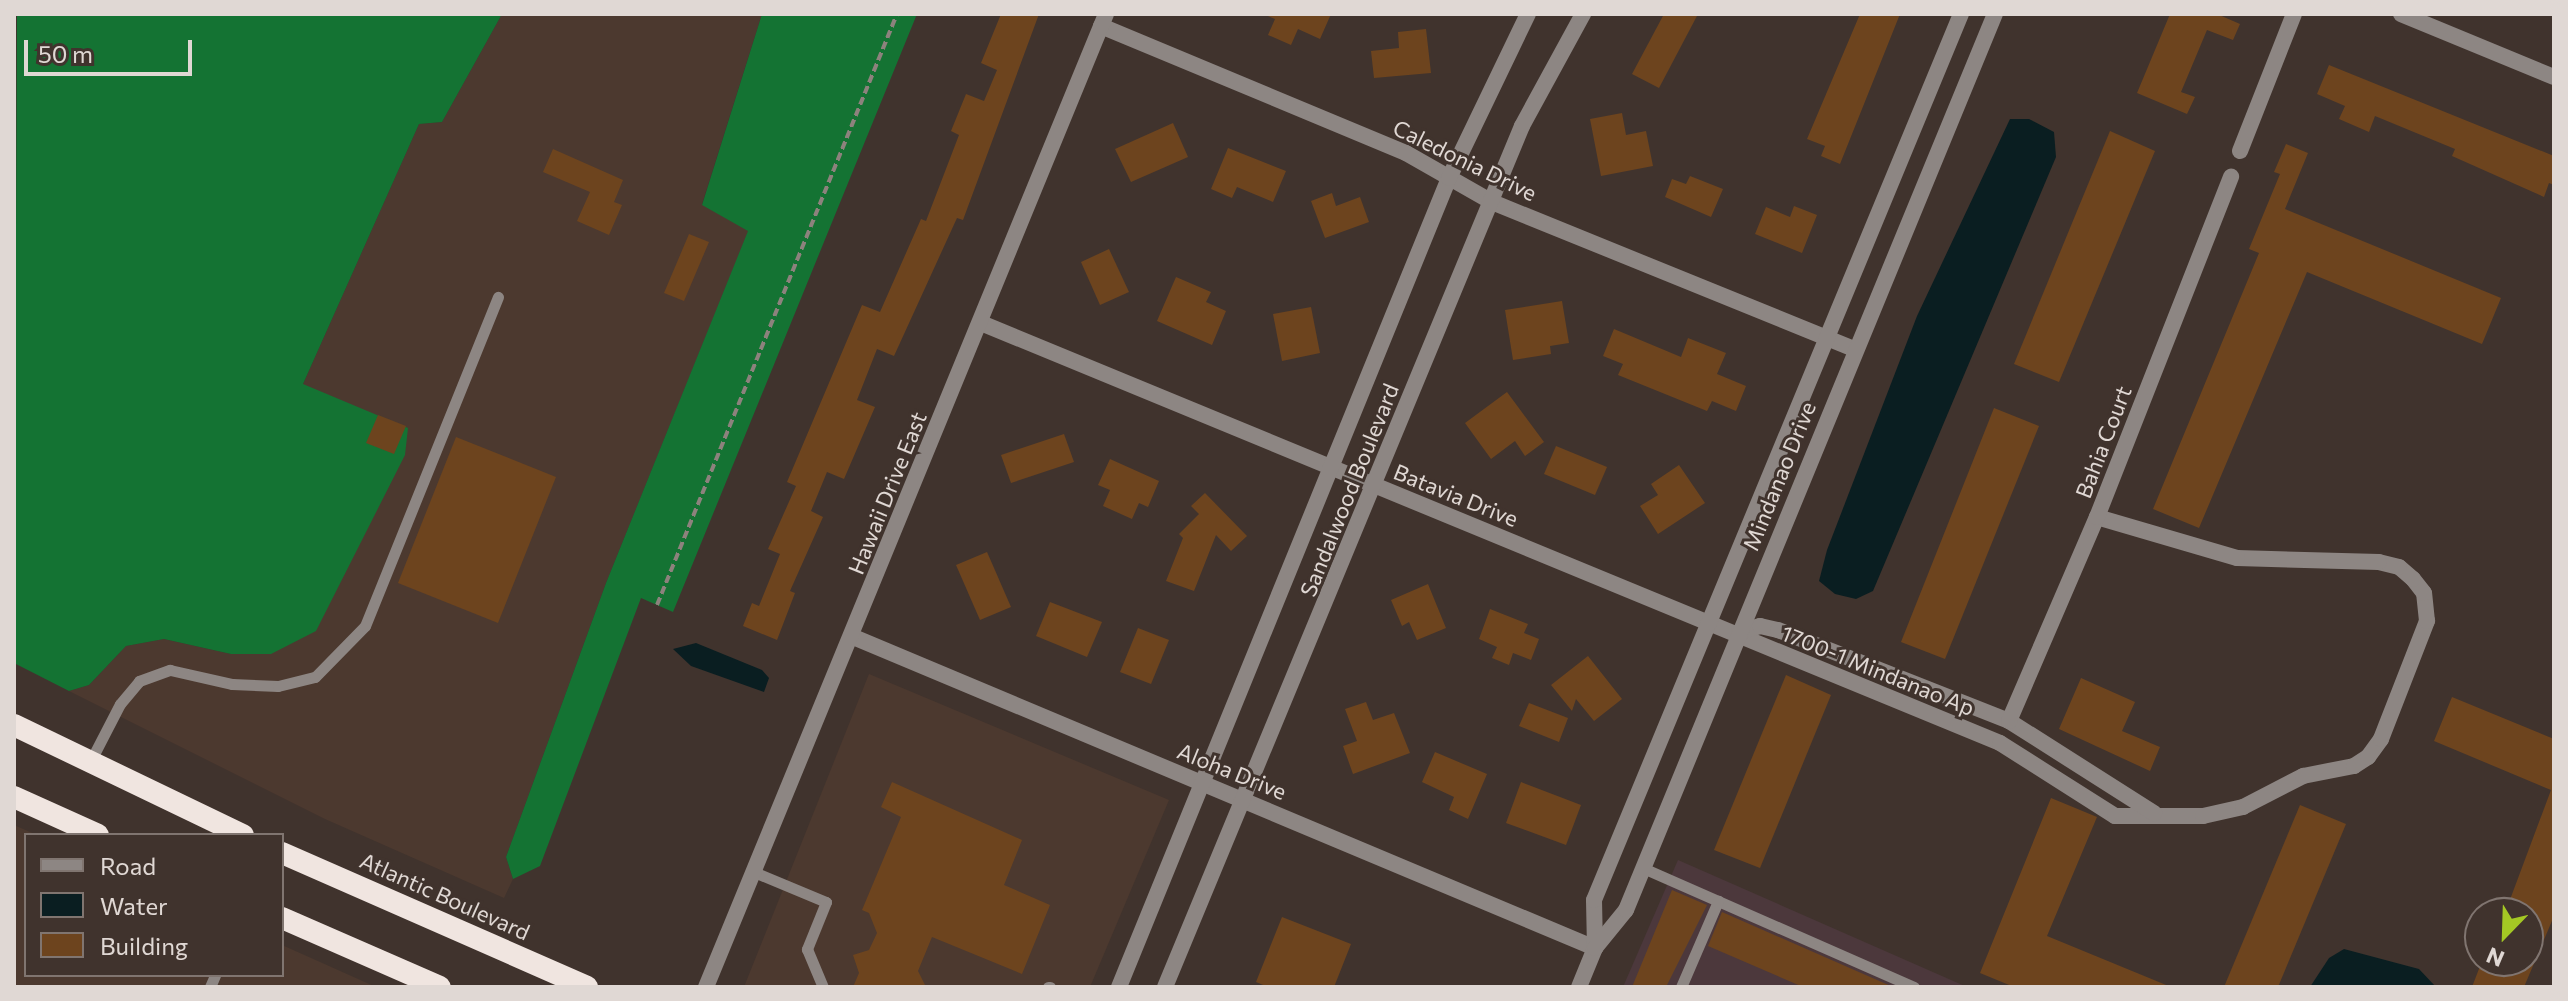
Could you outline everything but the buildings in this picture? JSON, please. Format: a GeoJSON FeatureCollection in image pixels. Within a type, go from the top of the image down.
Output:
{"type":"FeatureCollection","features":[{"type":"Feature","properties":{"kind":"highway"},"geometry":{"type":"LineString","coordinates":[[14,725],[239,833]]}},
{"type":"Feature","properties":{"kind":"highway"},"geometry":{"type":"LineString","coordinates":[[14,797],[94,833]]}},
{"type":"Feature","properties":{"kind":"highway","name":"Atlantic Boulevard"},"geometry":{"type":"LineString","coordinates":[[284,854],[587,987]]}},
{"type":"Feature","properties":{"kind":"highway"},"geometry":{"type":"LineString","coordinates":[[284,919],[440,987]]}},
{"type":"Feature","properties":{"kind":"street","name":"Sandalwood Boulevard"},"geometry":{"type":"LineString","coordinates":[[1119,987],[1449,178],[1528,14]]}},
{"type":"Feature","properties":{"kind":"street","name":"Sandalwood Boulevard"},"geometry":{"type":"LineString","coordinates":[[1165,987],[1522,126],[1583,14]]}},
{"type":"Feature","properties":{"kind":"street","name":"Mindanao Drive"},"geometry":{"type":"LineString","coordinates":[[1595,948],[1594,900],[1961,14]]}},
{"type":"Feature","properties":{"kind":"street","name":"Mindanao Drive"},"geometry":{"type":"LineString","coordinates":[[1579,987],[1595,948],[1626,910],[1854,349],[1995,14]]}},
{"type":"Feature","properties":{"kind":"street"},"geometry":{"type":"LineString","coordinates":[[2240,151],[2294,14]]}},
{"type":"Feature","properties":{"kind":"street"},"geometry":{"type":"LineString","coordinates":[[2401,14],[2554,77]]}},
{"type":"Feature","properties":{"kind":"street","name":"Caledonia Drive"},"geometry":{"type":"LineString","coordinates":[[1104,20],[1406,153],[1492,202],[1854,349]]}},
{"type":"Feature","properties":{"kind":"street","name":"Hawaii Drive East"},"geometry":{"type":"LineString","coordinates":[[706,987],[1104,20]]}},
{"type":"Feature","properties":{"kind":"street","name":"Bahia Court"},"geometry":{"type":"LineString","coordinates":[[2009,721],[2097,517],[2231,176]]}},
{"type":"Feature","properties":{"kind":"street","name":"Batavia Drive"},"geometry":{"type":"LineString","coordinates":[[981,323],[1330,468],[1739,632]]}},
{"type":"Feature","properties":{"kind":"street","name":"1700-1 Mindanao Ap"},"geometry":{"type":"LineString","coordinates":[[1739,632],[1769,651],[2000,743],[2115,816],[2154,813],[2203,816],[2243,807],[2303,776],[2354,766],[2368,757],[2381,739],[2427,621],[2424,593],[2399,567],[2379,562],[2237,558],[2097,517]]}},
{"type":"Feature","properties":{"kind":"street","name":"1700-1 Mindanao Ap"},"geometry":{"type":"LineString","coordinates":[[1739,632],[1760,626],[1778,630],[2009,721],[2154,813]]}},
{"type":"Feature","properties":{"kind":"street","name":"Aloha Drive"},"geometry":{"type":"LineString","coordinates":[[851,636],[1595,948]]}},
{"type":"Feature","properties":{"kind":"lane"},"geometry":{"type":"LineString","coordinates":[[90,762],[120,704],[139,681],[170,670],[232,684],[278,686],[315,677],[365,626],[498,297]]}},
{"type":"Feature","properties":{"kind":"lane"},"geometry":{"type":"LineString","coordinates":[[1643,868],[1914,987]]}},
{"type":"Feature","properties":{"kind":"lane"},"geometry":{"type":"LineString","coordinates":[[754,872],[826,902],[807,949],[823,987]]}},
{"type":"Feature","properties":{"kind":"lane"},"geometry":{"type":"LineString","coordinates":[[1681,987],[1718,901]]}},
{"type":"Feature","properties":{"kind":"path"},"geometry":{"type":"LineString","coordinates":[[657,605],[897,14]]}},
{"type":"Feature","properties":{"kind":"shaded area"},"geometry":{"type":"Polygon","coordinates":[[[502,14],[762,14],[702,204],[749,230],[606,583],[506,857],[513,879],[504,898],[325,819],[69,691],[89,685],[126,646],[164,639],[231,654],[303,384],[419,124],[442,122],[502,14]]]}},
{"type":"Feature","properties":{"kind":"shaded area"},"geometry":{"type":"Polygon","coordinates":[[[869,674],[1169,800],[1090,987],[744,987],[869,674]]]}},
{"type":"Feature","properties":{"kind":"shaded area"},"geometry":{"type":"Polygon","coordinates":[[[14,825],[32,833],[24,833],[24,977],[284,977],[284,946],[376,987],[14,987],[14,825]]]}},
{"type":"Feature","properties":{"kind":"shaded area"},"geometry":{"type":"Polygon","coordinates":[[[1678,860],[1967,987],[1623,987],[1678,860]]]}},
{"type":"Feature","properties":{"kind":"green space"},"geometry":{"type":"Polygon","coordinates":[[[17,14],[502,14],[442,122],[419,124],[303,384],[408,428],[405,455],[316,631],[271,654],[231,654],[164,639],[126,646],[89,685],[69,691],[14,663],[17,14]]]}},
{"type":"Feature","properties":{"kind":"green space"},"geometry":{"type":"Polygon","coordinates":[[[762,14],[917,14],[673,612],[641,598],[540,866],[513,879],[506,857],[606,583],[748,231],[702,205],[762,14]]]}},
{"type":"Feature","properties":{"kind":"water"},"geometry":{"type":"Polygon","coordinates":[[[2010,119],[2029,119],[2054,132],[2056,157],[1873,591],[1856,599],[1835,594],[1819,581],[1827,550],[1917,316],[2010,119]]]}},
{"type":"Feature","properties":{"kind":"water"},"geometry":{"type":"Polygon","coordinates":[[[696,643],[762,670],[769,678],[764,692],[691,666],[673,649],[696,643]]]}},
{"type":"Feature","properties":{"kind":"water"},"geometry":{"type":"Polygon","coordinates":[[[2344,949],[2419,969],[2436,987],[2310,987],[2329,958],[2344,949]]]}}]}
